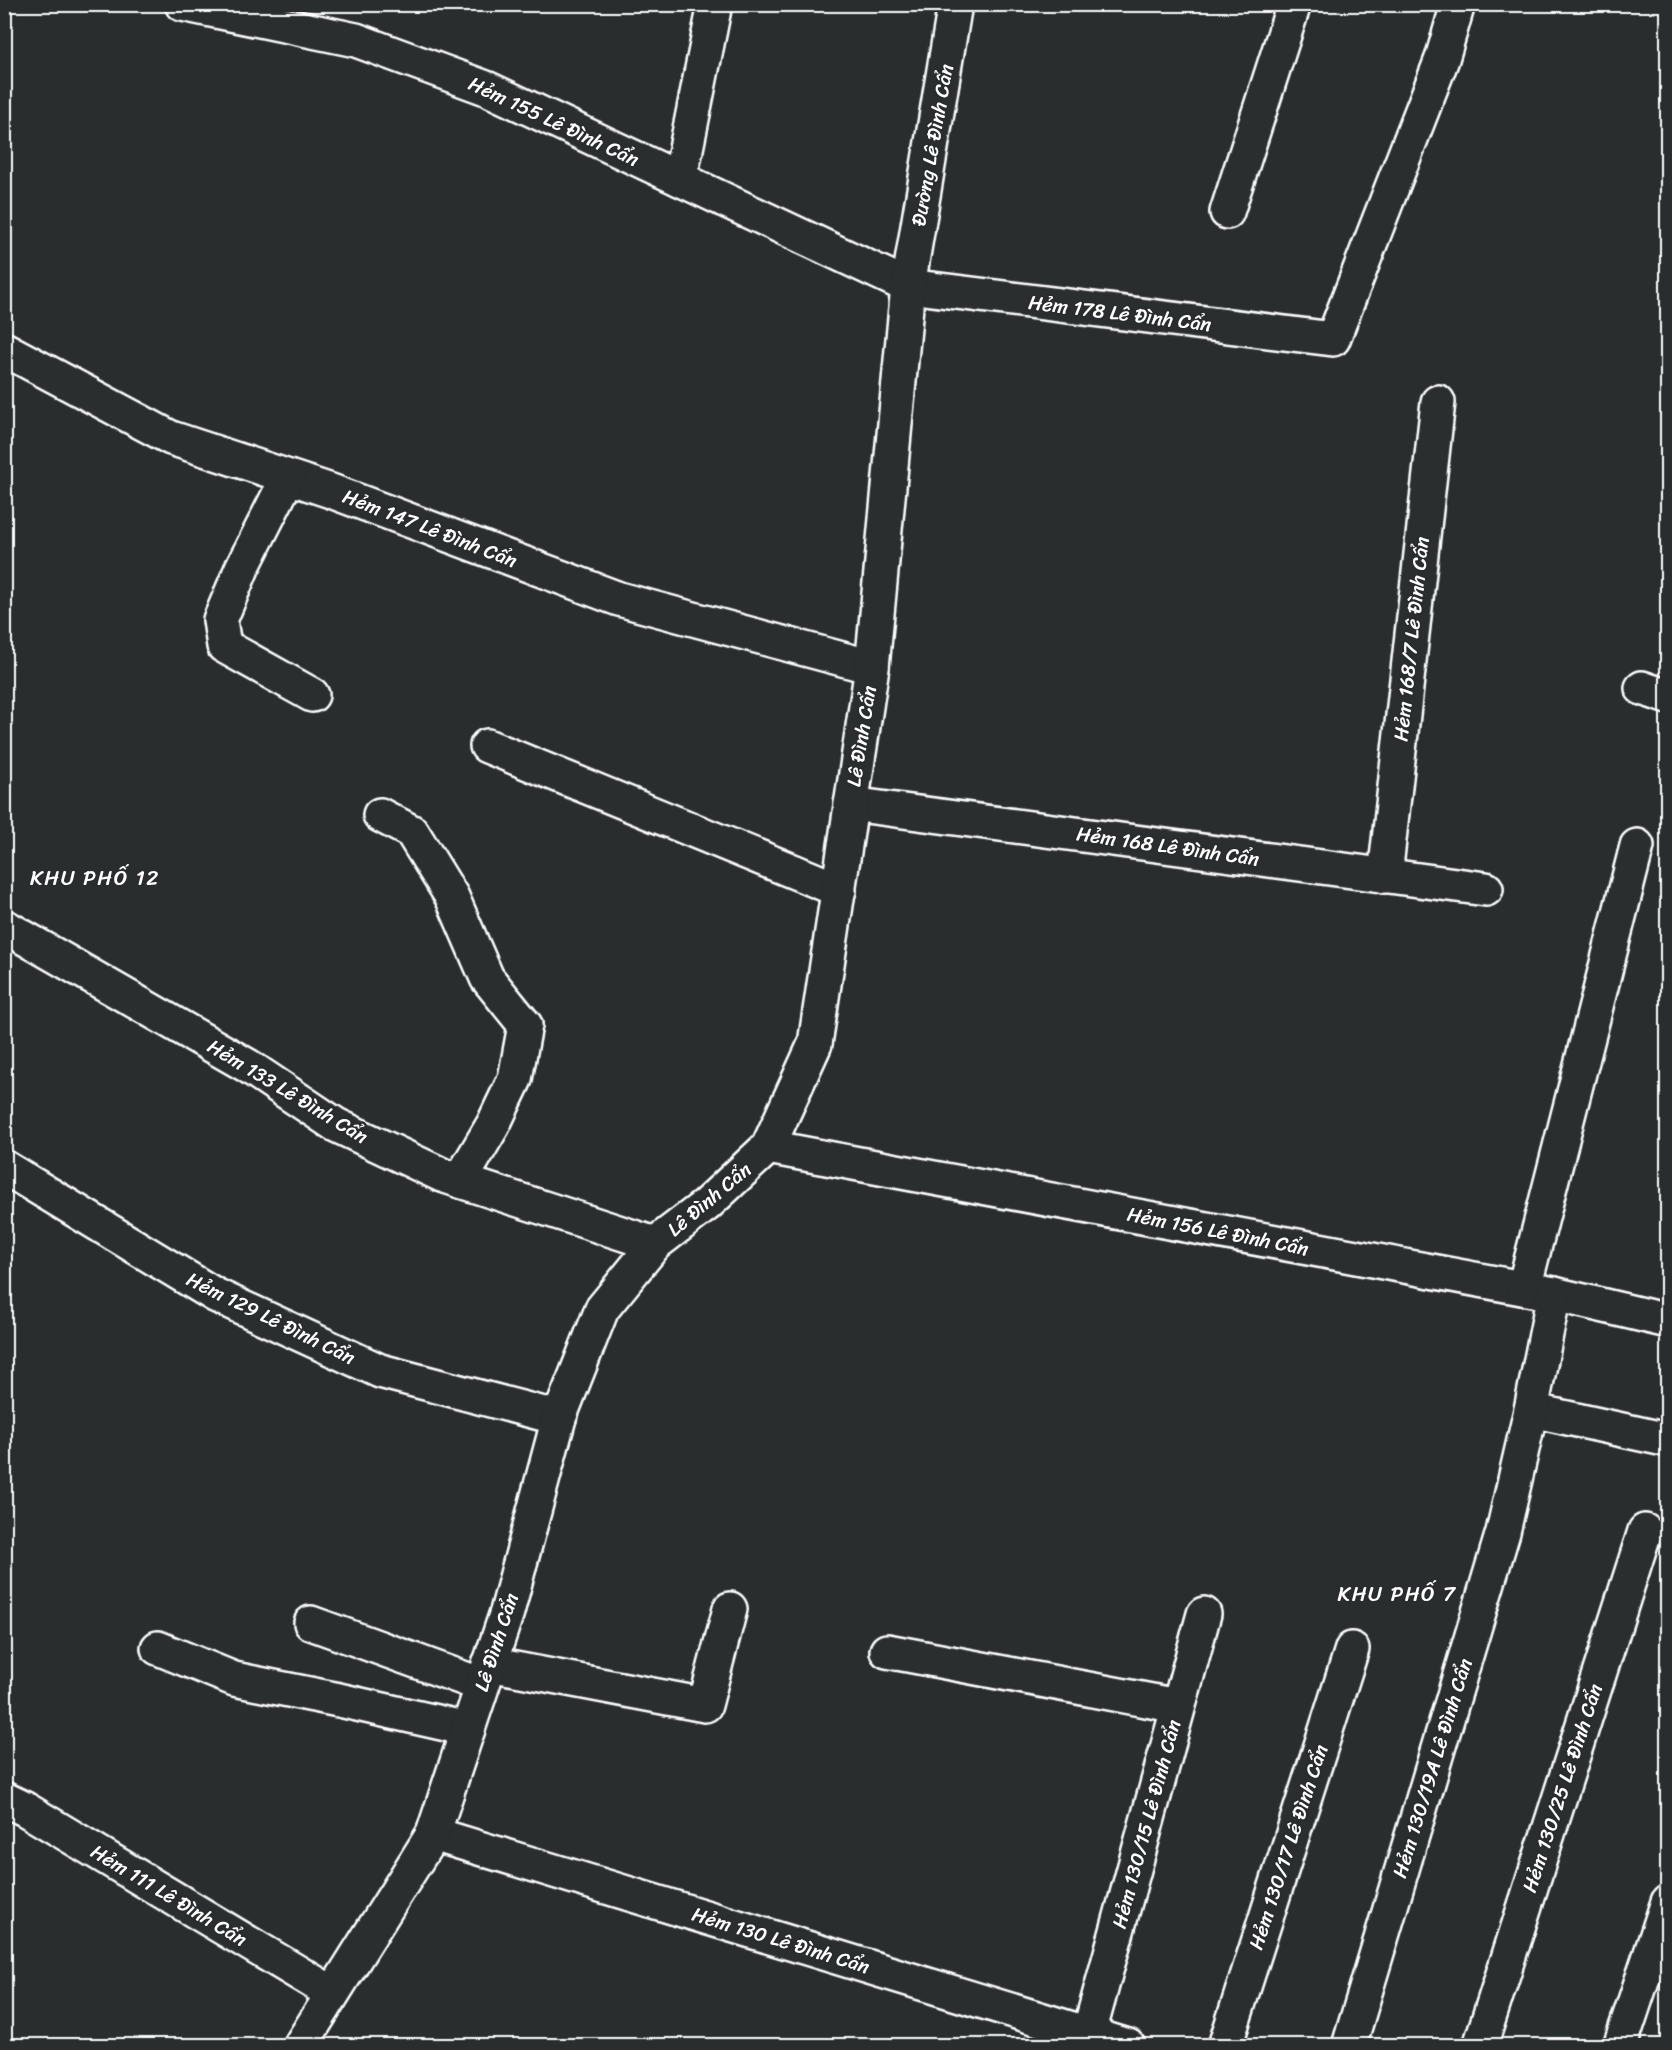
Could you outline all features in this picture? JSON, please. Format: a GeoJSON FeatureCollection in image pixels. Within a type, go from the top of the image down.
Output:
{"type":"FeatureCollection","features":[{"type":"Feature","properties":{"kind":"street","name":"Hẻm 155 Lê Đình Cẩn"},"geometry":{"type":"LineString","coordinates":[[182,4],[357,40],[486,88],[908,286]]}},
{"type":"Feature","properties":{"kind":"street"},"geometry":{"type":"LineString","coordinates":[[680,179],[715,4]]}},
{"type":"Feature","properties":{"kind":"street","name":"Đường Lê Đình Cẩn"},"geometry":{"type":"LineString","coordinates":[[908,286],[955,4]]}},
{"type":"Feature","properties":{"kind":"street"},"geometry":{"type":"LineString","coordinates":[[1227,212],[1294,4]]}},
{"type":"Feature","properties":{"kind":"street","name":"Hẻm 178 Lê Đình Cẩn"},"geometry":{"type":"LineString","coordinates":[[908,286],[1333,339],[1442,59],[1458,4]]}},
{"type":"Feature","properties":{"kind":"street","name":"Lê Đình Cẩn"},"geometry":{"type":"LineString","coordinates":[[300,2046],[433,1834],[507,1612],[559,1418],[602,1309],[655,1244],[706,1205],[768,1147],[815,1044],[872,667],[908,286]]}},
{"type":"Feature","properties":{"kind":"street","name":"Hẻm 147 Lê Đình Cẩn"},"geometry":{"type":"LineString","coordinates":[[4,349],[171,438],[331,491],[619,599],[872,667]]}},
{"type":"Feature","properties":{"kind":"street","name":"Hẻm 168/7 Lê Đình Cẩn"},"geometry":{"type":"LineString","coordinates":[[1385,876],[1438,402]]}},
{"type":"Feature","properties":{"kind":"street"},"geometry":{"type":"LineString","coordinates":[[288,477],[242,568],[220,620],[224,646],[312,695]]}},
{"type":"Feature","properties":{"kind":"street"},"geometry":{"type":"LineString","coordinates":[[488,746],[839,890]]}},
{"type":"Feature","properties":{"kind":"street","name":"Hẻm 168 Lê Đình Cẩn"},"geometry":{"type":"LineString","coordinates":[[851,804],[1486,888]]}},
{"type":"Feature","properties":{"kind":"street"},"geometry":{"type":"LineString","coordinates":[[380,815],[412,832],[452,897],[487,978],[525,1024],[515,1079],[493,1125],[460,1181]]}},
{"type":"Feature","properties":{"kind":"street","name":"Hẻm 130/19A Lê Đình Cẩn"},"geometry":{"type":"LineString","coordinates":[[1349,2046],[1503,1532],[1531,1410],[1539,1291],[1535,1245],[1637,846]]}},
{"type":"Feature","properties":{"kind":"street","name":"Hẻm 133 Lê Đình Cẩn"},"geometry":{"type":"LineString","coordinates":[[4,926],[248,1066],[336,1125],[442,1175],[655,1244]]}},
{"type":"Feature","properties":{"kind":"street","name":"Hẻm 156 Lê Đình Cẩn"},"geometry":{"type":"LineString","coordinates":[[768,1147],[1539,1291],[1668,1321]]}},
{"type":"Feature","properties":{"kind":"street","name":"Hẻm 129 Lê Đình Cẩn"},"geometry":{"type":"LineString","coordinates":[[4,1167],[215,1295],[380,1371],[559,1418]]}},
{"type":"Feature","properties":{"kind":"street"},"geometry":{"type":"LineString","coordinates":[[1531,1410],[1668,1440]]}},
{"type":"Feature","properties":{"kind":"street","name":"Hẻm 130/25 Lê Đình Cẩn"},"geometry":{"type":"LineString","coordinates":[[1480,2046],[1645,1531]]}},
{"type":"Feature","properties":{"kind":"street"},"geometry":{"type":"LineString","coordinates":[[311,1623],[486,1675],[705,1705],[730,1609]]}},
{"type":"Feature","properties":{"kind":"street","name":"Hẻm 130/15 Lê Đình Cẩn"},"geometry":{"type":"LineString","coordinates":[[1089,2033],[1204,1614]]}},
{"type":"Feature","properties":{"kind":"street"},"geometry":{"type":"LineString","coordinates":[[158,1648],[234,1679],[468,1729]]}},
{"type":"Feature","properties":{"kind":"street","name":"Hẻm 130/17 Lê Đình Cẩn"},"geometry":{"type":"LineString","coordinates":[[1225,2046],[1352,1649]]}},
{"type":"Feature","properties":{"kind":"street"},"geometry":{"type":"LineString","coordinates":[[887,1651],[1178,1706]]}},
{"type":"Feature","properties":{"kind":"street","name":"Hẻm 111 Lê Đình Cẩn"},"geometry":{"type":"LineString","coordinates":[[4,1799],[35,1815],[332,1993]]}},
{"type":"Feature","properties":{"kind":"street","name":"Hẻm 130 Lê Đình Cẩn"},"geometry":{"type":"LineString","coordinates":[[433,1834],[1128,2046]]}},
{"type":"Feature","properties":{"kind":"street"},"geometry":{"type":"LineString","coordinates":[[1620,2046],[1668,1902]]}},
{"type":"Feature","properties":{"kind":"district","name":"KHU PHỐ 12"},"geometry":{"type":"Point","coordinates":[95,878]}},
{"type":"Feature","properties":{"kind":"district","name":"KHU PHỐ 7"},"geometry":{"type":"Point","coordinates":[1397,1594]}}]}
